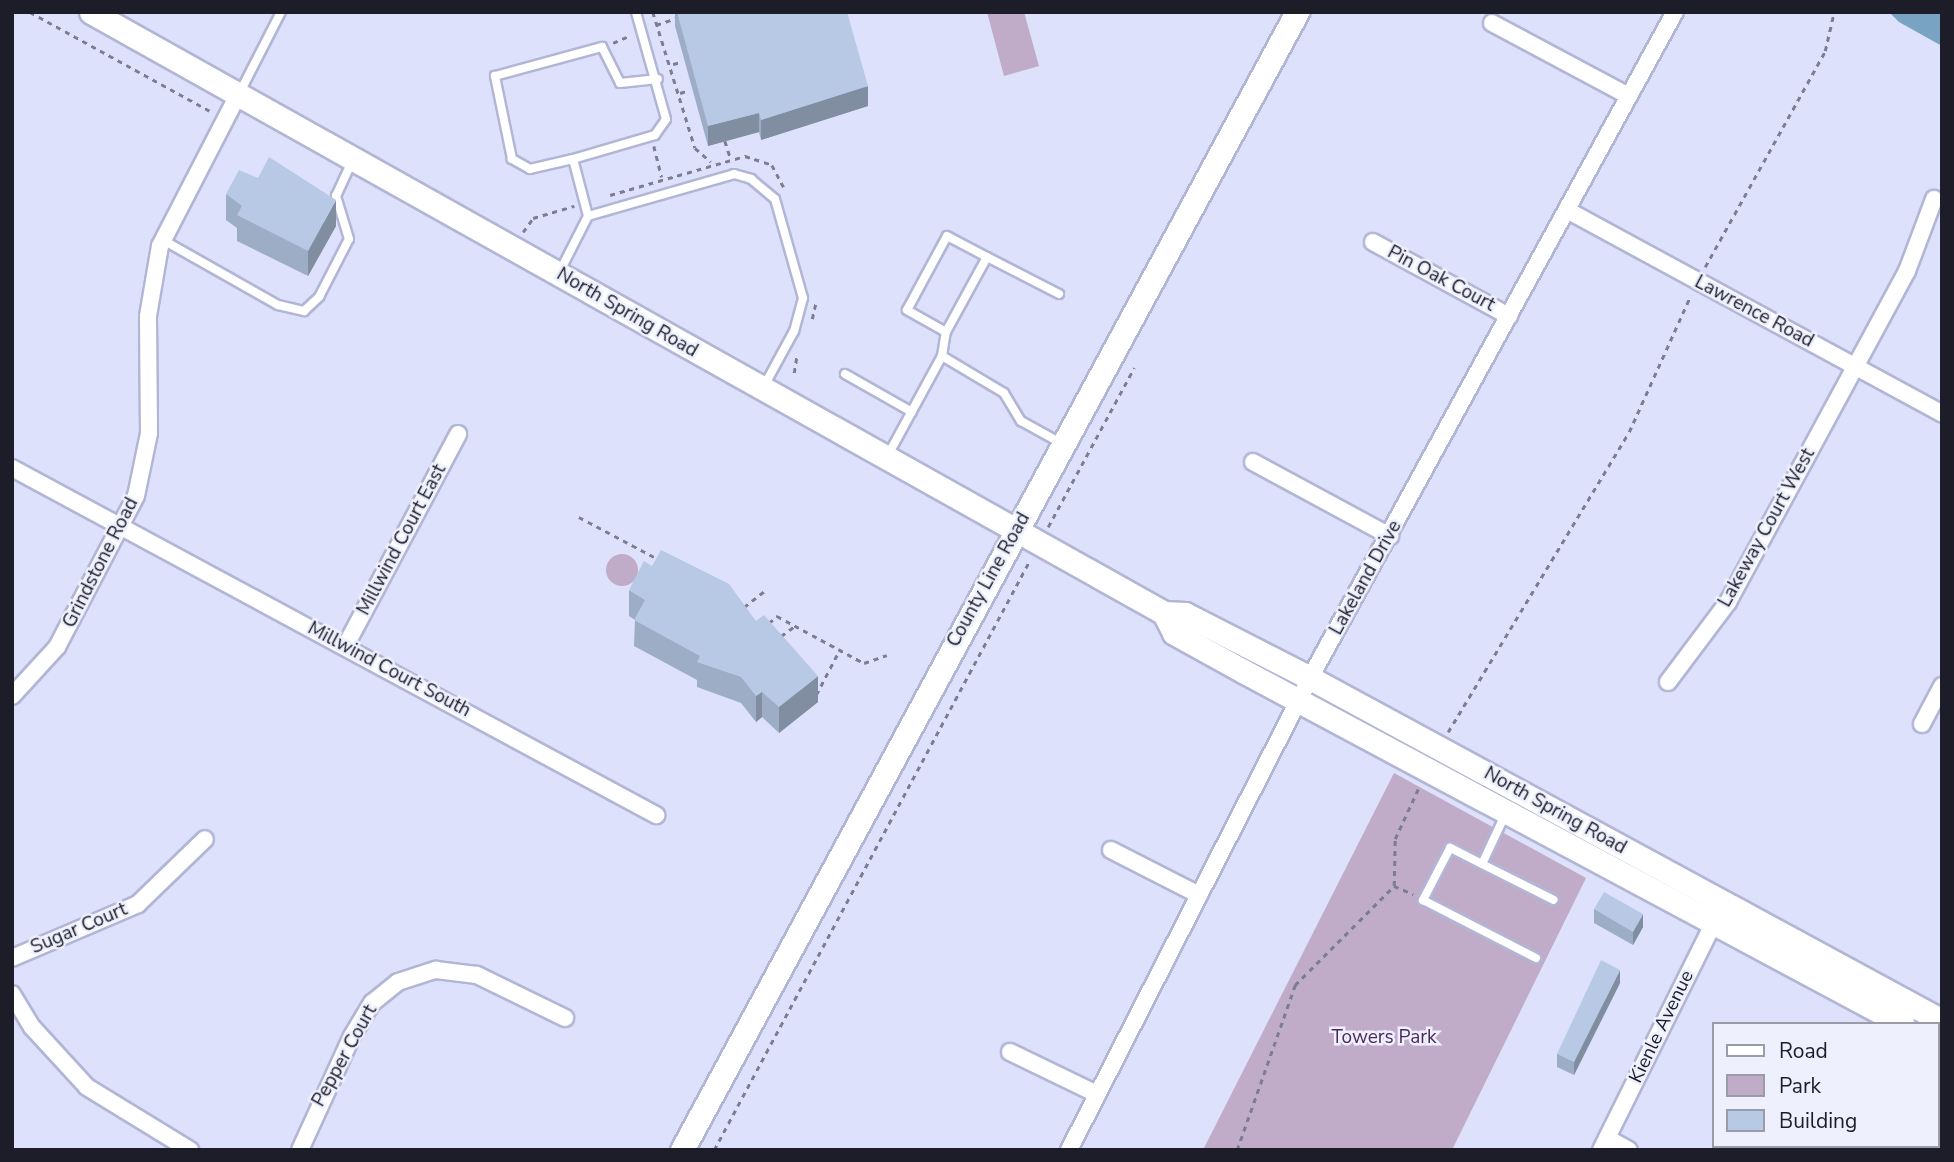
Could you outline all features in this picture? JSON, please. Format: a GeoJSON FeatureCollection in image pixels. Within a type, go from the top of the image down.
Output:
{"type":"FeatureCollection","features":[{"type":"Feature","properties":{"kind":"main road","name":"North Spring Road"},"geometry":{"type":"LineString","coordinates":[[91,12],[559,273],[761,390],[1017,529],[1164,613],[1185,614],[1310,678],[1433,758]]}},
{"type":"Feature","properties":{"kind":"main road","name":"County Line Road"},"geometry":{"type":"LineString","coordinates":[[682,1150],[1297,12]]}},
{"type":"Feature","properties":{"kind":"main road","name":"North Spring Road"},"geometry":{"type":"LineString","coordinates":[[1164,613],[1174,633],[1300,699],[1433,758],[1512,800],[1719,913],[1900,1022]]}},
{"type":"Feature","properties":{"kind":"main road","name":"North Spring Road"},"geometry":{"type":"LineString","coordinates":[[1719,913],[1942,1021]]}},
{"type":"Feature","properties":{"kind":"street","name":"Lakeland Drive"},"geometry":{"type":"LineString","coordinates":[[1069,1150],[1310,678],[1675,12]]}},
{"type":"Feature","properties":{"kind":"street"},"geometry":{"type":"LineString","coordinates":[[1492,23],[1629,96]]}},
{"type":"Feature","properties":{"kind":"street","name":"Grindstone Road"},"geometry":{"type":"LineString","coordinates":[[12,696],[57,647],[121,527],[146,459],[148,316],[163,240],[238,95]]}},
{"type":"Feature","properties":{"kind":"street","name":"Lakeway Court West"},"geometry":{"type":"LineString","coordinates":[[1668,682],[1728,602],[1919,246],[1934,199]]}},
{"type":"Feature","properties":{"kind":"street","name":"Lawrence Road"},"geometry":{"type":"LineString","coordinates":[[1567,210],[1942,414]]}},
{"type":"Feature","properties":{"kind":"street","name":"Pin Oak Court"},"geometry":{"type":"LineString","coordinates":[[1373,242],[1509,316]]}},
{"type":"Feature","properties":{"kind":"street","name":"Millwind Court East"},"geometry":{"type":"LineString","coordinates":[[346,646],[458,434]]}},
{"type":"Feature","properties":{"kind":"street"},"geometry":{"type":"LineString","coordinates":[[1253,462],[1390,536]]}},
{"type":"Feature","properties":{"kind":"street","name":"Millwind Court South"},"geometry":{"type":"LineString","coordinates":[[12,468],[656,815]]}},
{"type":"Feature","properties":{"kind":"street"},"geometry":{"type":"LineString","coordinates":[[1922,724],[1942,686]]}},
{"type":"Feature","properties":{"kind":"street","name":"Sugar Court"},"geometry":{"type":"LineString","coordinates":[[12,958],[138,904],[205,839]]}},
{"type":"Feature","properties":{"kind":"street"},"geometry":{"type":"LineString","coordinates":[[1111,850],[1199,895]]}},
{"type":"Feature","properties":{"kind":"street","name":"Kienle Avenue"},"geometry":{"type":"LineString","coordinates":[[1604,1144],[1719,913]]}},
{"type":"Feature","properties":{"kind":"street","name":"Pepper Court"},"geometry":{"type":"LineString","coordinates":[[300,1150],[372,1003],[406,978],[436,970],[477,975],[565,1018]]}},
{"type":"Feature","properties":{"kind":"street"},"geometry":{"type":"LineString","coordinates":[[12,994],[48,1047],[88,1087],[188,1149]]}},
{"type":"Feature","properties":{"kind":"street"},"geometry":{"type":"LineString","coordinates":[[1010,1052],[1097,1094]]}},
{"type":"Feature","properties":{"kind":"street"},"geometry":{"type":"LineString","coordinates":[[1604,1144],[1629,1150]]}},
{"type":"Feature","properties":{"kind":"lane"},"geometry":{"type":"LineString","coordinates":[[238,95],[281,12]]}},
{"type":"Feature","properties":{"kind":"lane"},"geometry":{"type":"LineString","coordinates":[[636,12],[658,79],[666,118],[655,135],[530,169],[512,159],[492,83],[504,70],[592,47],[606,50],[620,83],[658,79]]}},
{"type":"Feature","properties":{"kind":"lane"},"geometry":{"type":"LineString","coordinates":[[163,240],[278,305],[304,311],[319,298],[349,239],[336,196],[353,159]]}},
{"type":"Feature","properties":{"kind":"lane"},"geometry":{"type":"LineString","coordinates":[[559,273],[588,216],[573,159]]}},
{"type":"Feature","properties":{"kind":"lane"},"geometry":{"type":"LineString","coordinates":[[588,216],[734,174],[765,187],[775,199],[803,298],[794,331],[761,390]]}},
{"type":"Feature","properties":{"kind":"lane"},"geometry":{"type":"LineString","coordinates":[[946,332],[907,310],[947,236],[1059,294]]}},
{"type":"Feature","properties":{"kind":"lane"},"geometry":{"type":"LineString","coordinates":[[886,458],[942,356],[946,332],[987,257]]}},
{"type":"Feature","properties":{"kind":"lane"},"geometry":{"type":"LineString","coordinates":[[942,356],[1004,393],[1021,421],[1063,444]]}},
{"type":"Feature","properties":{"kind":"lane"},"geometry":{"type":"LineString","coordinates":[[845,374],[912,412]]}},
{"type":"Feature","properties":{"kind":"lane"},"geometry":{"type":"LineString","coordinates":[[1482,864],[1512,800]]}},
{"type":"Feature","properties":{"kind":"lane"},"geometry":{"type":"LineString","coordinates":[[1536,958],[1424,898],[1450,848],[1553,900]]}},
{"type":"Feature","properties":{"kind":"path"},"geometry":{"type":"LineString","coordinates":[[30,12],[225,120]]}},
{"type":"Feature","properties":{"kind":"path"},"geometry":{"type":"LineString","coordinates":[[653,12],[673,64],[695,148],[714,163]]}},
{"type":"Feature","properties":{"kind":"path"},"geometry":{"type":"LineString","coordinates":[[1237,1150],[1294,985],[1394,886],[1395,839],[1433,758],[1629,432],[1697,281],[1825,51],[1834,12]]}},
{"type":"Feature","properties":{"kind":"path"},"geometry":{"type":"LineString","coordinates":[[658,24],[685,15]]}},
{"type":"Feature","properties":{"kind":"path"},"geometry":{"type":"LineString","coordinates":[[606,50],[631,35]]}},
{"type":"Feature","properties":{"kind":"path"},"geometry":{"type":"LineString","coordinates":[[673,64],[682,62]]}},
{"type":"Feature","properties":{"kind":"path"},"geometry":{"type":"LineString","coordinates":[[164,86],[169,77]]}},
{"type":"Feature","properties":{"kind":"path"},"geometry":{"type":"LineString","coordinates":[[680,93],[690,90]]}},
{"type":"Feature","properties":{"kind":"path"},"geometry":{"type":"LineString","coordinates":[[725,141],[731,159]]}},
{"type":"Feature","properties":{"kind":"path"},"geometry":{"type":"LineString","coordinates":[[522,235],[533,218],[731,159],[762,157],[778,172],[788,197]]}},
{"type":"Feature","properties":{"kind":"path"},"geometry":{"type":"LineString","coordinates":[[658,160],[663,178]]}},
{"type":"Feature","properties":{"kind":"path"},"geometry":{"type":"LineString","coordinates":[[807,330],[816,298]]}},
{"type":"Feature","properties":{"kind":"path"},"geometry":{"type":"LineString","coordinates":[[794,373],[802,341]]}},
{"type":"Feature","properties":{"kind":"path"},"geometry":{"type":"LineString","coordinates":[[714,1150],[1135,368]]}},
{"type":"Feature","properties":{"kind":"path"},"geometry":{"type":"LineString","coordinates":[[579,517],[667,564]]}},
{"type":"Feature","properties":{"kind":"path"},"geometry":{"type":"LineString","coordinates":[[650,569],[656,558]]}},
{"type":"Feature","properties":{"kind":"path"},"geometry":{"type":"LineString","coordinates":[[737,612],[766,590]]}},
{"type":"Feature","properties":{"kind":"path"},"geometry":{"type":"LineString","coordinates":[[760,629],[778,616],[864,663],[887,655]]}},
{"type":"Feature","properties":{"kind":"path"},"geometry":{"type":"LineString","coordinates":[[776,639],[795,625]]}},
{"type":"Feature","properties":{"kind":"path"},"geometry":{"type":"LineString","coordinates":[[815,698],[840,649]]}},
{"type":"Feature","properties":{"kind":"path"},"geometry":{"type":"LineString","coordinates":[[1394,886],[1424,898]]}},
{"type":"Feature","properties":{"kind":"green space"},"geometry":{"type":"Polygon","coordinates":[[[987,12],[1024,12],[1039,66],[1004,76],[987,12]]]}},
{"type":"Feature","properties":{"kind":"green space"},"geometry":{"type":"Polygon","coordinates":[[[622,554],[633,559],[638,570],[633,581],[622,586],[611,581],[606,570],[611,559],[622,554]]]}},
{"type":"Feature","properties":{"kind":"green space","name":"Towers Park"},"geometry":{"type":"Polygon","coordinates":[[[1394,773],[1586,878],[1452,1150],[1203,1150],[1394,773]]]}},
{"type":"Feature","properties":{"kind":"water"},"geometry":{"type":"Polygon","coordinates":[[[1889,12],[1942,12],[1942,46],[1899,22],[1889,12]]]}},
{"type":"Feature","properties":{"kind":"building"},"geometry":{"type":"Polygon","coordinates":[[[677,12],[847,12],[868,86],[761,120],[759,113],[708,126],[677,12]]]}},
{"type":"Feature","properties":{"kind":"building"},"geometry":{"type":"Polygon","coordinates":[[[269,157],[336,200],[308,251],[237,215],[242,206],[226,194],[239,170],[258,178],[269,157]]]}},
{"type":"Feature","properties":{"kind":"building"},"geometry":{"type":"Polygon","coordinates":[[[661,550],[729,584],[756,621],[764,615],[818,676],[779,707],[762,692],[756,696],[741,677],[697,662],[700,656],[634,620],[645,600],[629,590],[644,561],[652,566],[661,550]]]}},
{"type":"Feature","properties":{"kind":"building"},"geometry":{"type":"Polygon","coordinates":[[[1604,892],[1643,914],[1633,932],[1594,909],[1604,892]]]}},
{"type":"Feature","properties":{"kind":"building"},"geometry":{"type":"Polygon","coordinates":[[[1601,960],[1620,970],[1574,1062],[1557,1054],[1601,960]]]}}]}
